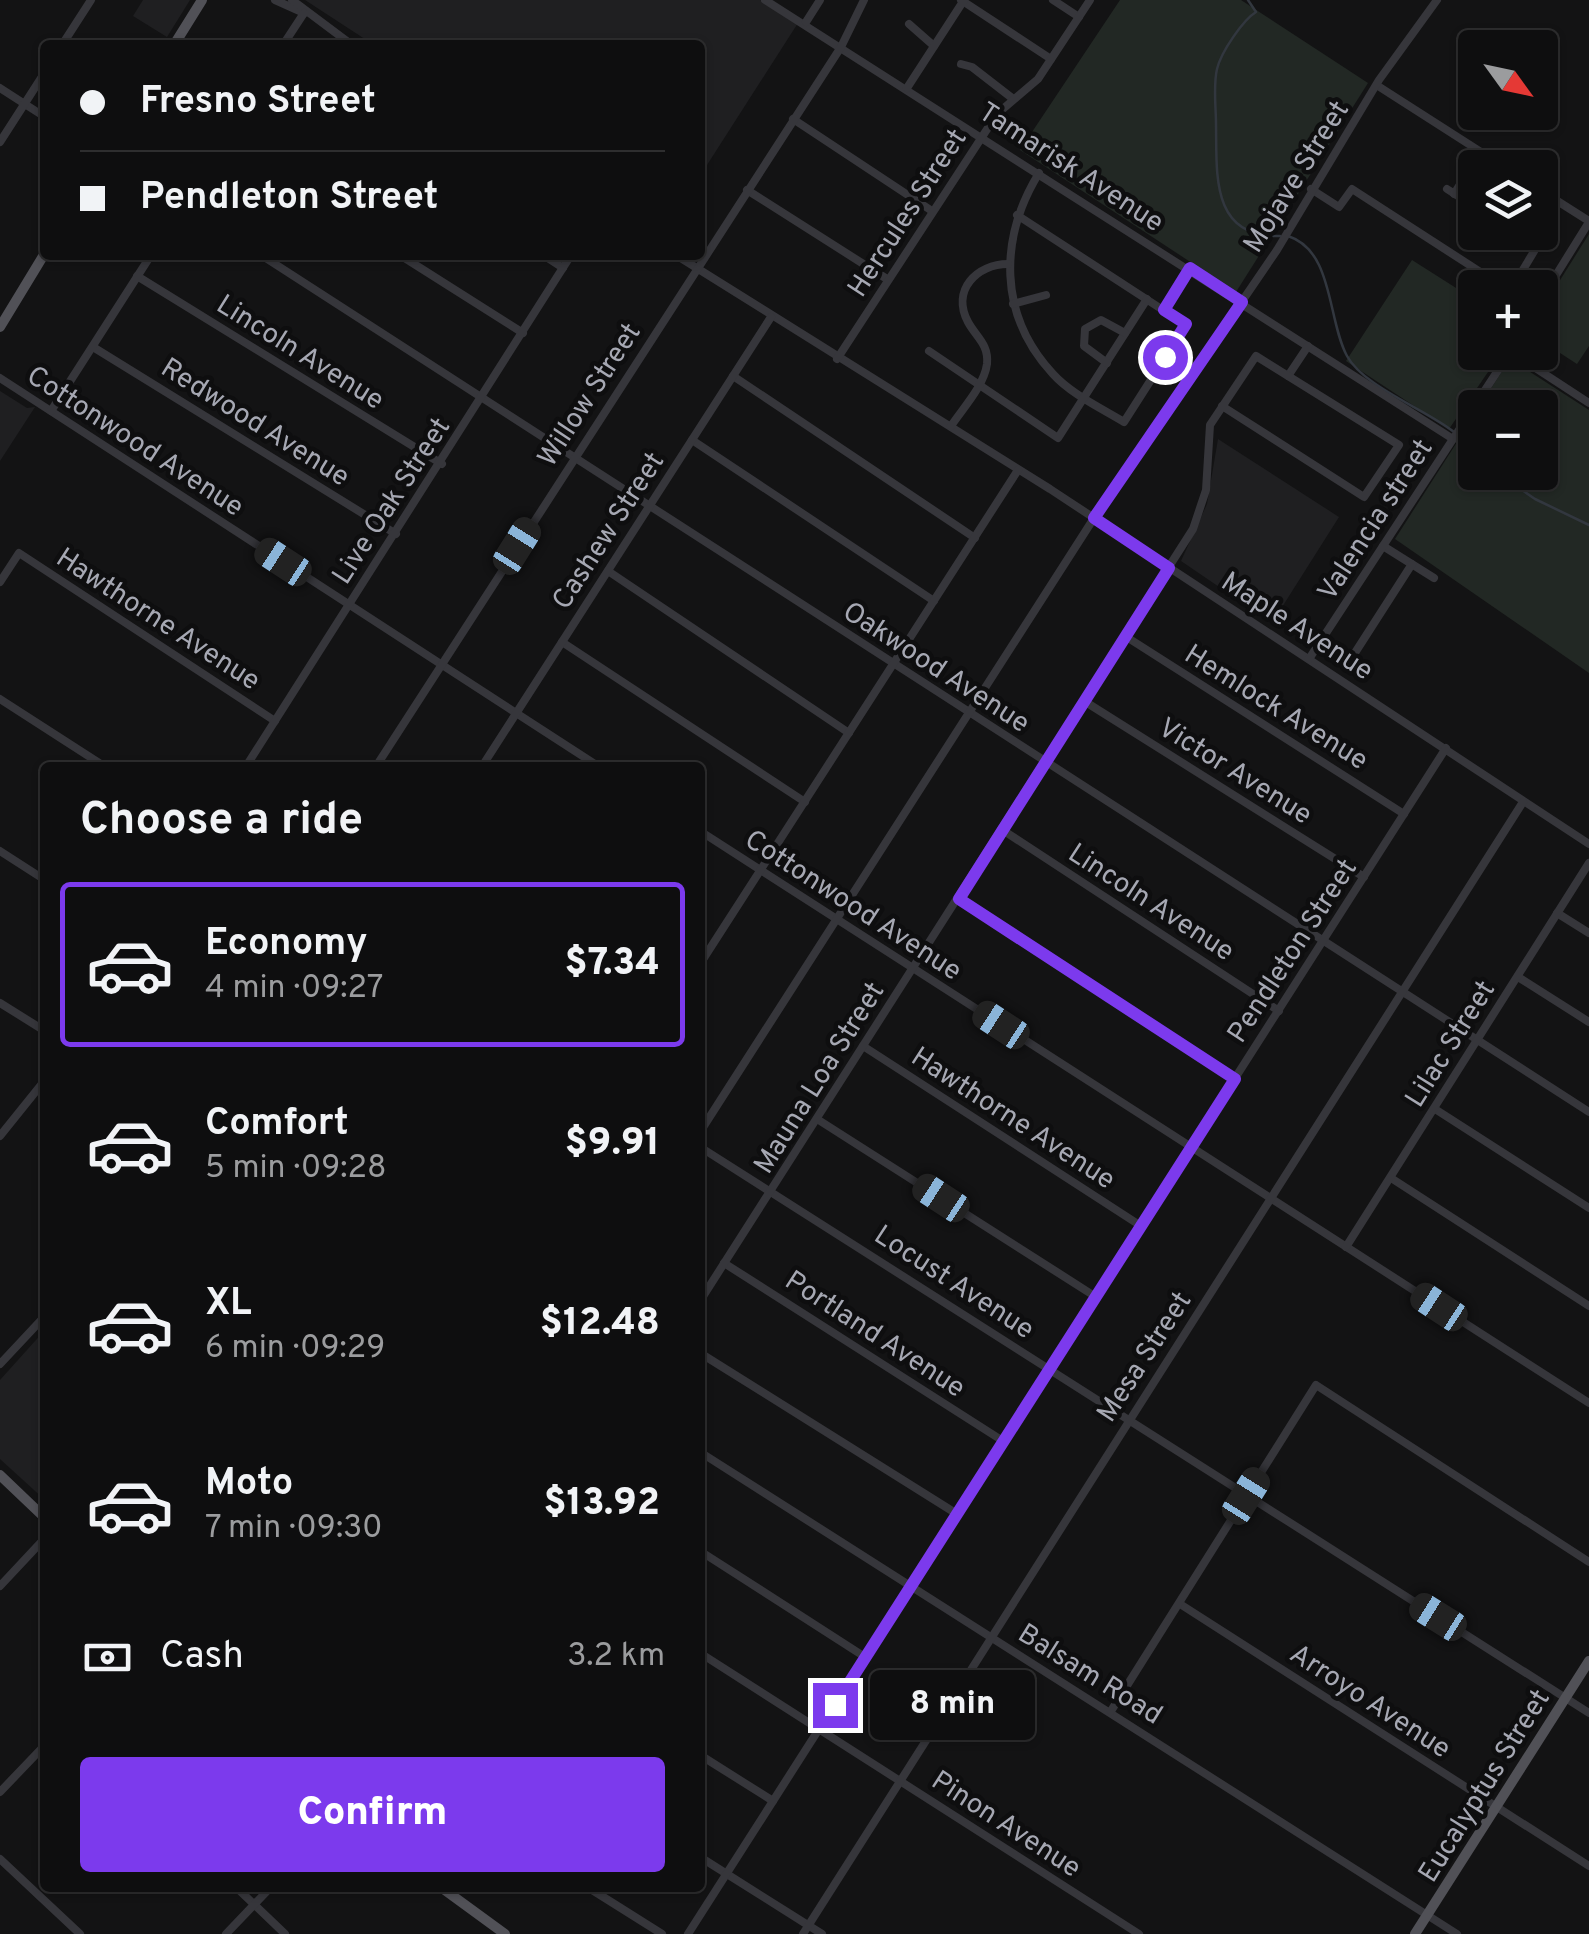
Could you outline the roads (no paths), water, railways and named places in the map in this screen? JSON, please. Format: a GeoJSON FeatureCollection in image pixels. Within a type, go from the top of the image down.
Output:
{"type":"FeatureCollection","features":[{"type":"Feature","properties":{"kind":"main road"},"geometry":{"type":"LineString","coordinates":[[177,40],[202,0]]}},
{"type":"Feature","properties":{"kind":"main road"},"geometry":{"type":"LineString","coordinates":[[0,327],[41,260]]}},
{"type":"Feature","properties":{"kind":"main road"},"geometry":{"type":"LineString","coordinates":[[1,1478],[40,1513]]}},
{"type":"Feature","properties":{"kind":"main road","name":"Eucalyptus Street"},"geometry":{"type":"LineString","coordinates":[[1415,1934],[1589,1661]]}},
{"type":"Feature","properties":{"kind":"main road"},"geometry":{"type":"LineString","coordinates":[[447,1892],[505,1934]]}},
{"type":"Feature","properties":{"kind":"street"},"geometry":{"type":"LineString","coordinates":[[65,40],[91,0]]}},
{"type":"Feature","properties":{"kind":"street"},"geometry":{"type":"LineString","coordinates":[[275,0],[304,13],[344,40]]}},
{"type":"Feature","properties":{"kind":"street"},"geometry":{"type":"LineString","coordinates":[[292,0],[304,13]]}},
{"type":"Feature","properties":{"kind":"street","name":"Tamarisk Avenue"},"geometry":{"type":"LineString","coordinates":[[765,0],[777,3],[1453,438]]}},
{"type":"Feature","properties":{"kind":"street"},"geometry":{"type":"LineString","coordinates":[[806,22],[820,0]]}},
{"type":"Feature","properties":{"kind":"street"},"geometry":{"type":"LineString","coordinates":[[841,46],[864,0]]}},
{"type":"Feature","properties":{"kind":"street"},"geometry":{"type":"LineString","coordinates":[[907,88],[963,0],[1051,59]]}},
{"type":"Feature","properties":{"kind":"street"},"geometry":{"type":"LineString","coordinates":[[1053,0],[1078,17]]}},
{"type":"Feature","properties":{"kind":"street","name":"Hercules Street"},"geometry":{"type":"LineString","coordinates":[[837,359],[983,135],[1012,98],[1032,86],[1090,0]]}},
{"type":"Feature","properties":{"kind":"street","name":"Mojave Street"},"geometry":{"type":"LineString","coordinates":[[705,1124],[1094,518],[1242,302],[1310,190],[1437,0]]}},
{"type":"Feature","properties":{"kind":"street"},"geometry":{"type":"LineString","coordinates":[[286,40],[304,13]]}},
{"type":"Feature","properties":{"kind":"street"},"geometry":{"type":"LineString","coordinates":[[909,24],[934,46]]}},
{"type":"Feature","properties":{"kind":"street","name":"Willow Street"},"geometry":{"type":"LineString","coordinates":[[705,254],[841,46]]}},
{"type":"Feature","properties":{"kind":"street"},"geometry":{"type":"LineString","coordinates":[[961,64],[972,66],[1012,98]]}},
{"type":"Feature","properties":{"kind":"street"},"geometry":{"type":"LineString","coordinates":[[0,142],[40,80]]}},
{"type":"Feature","properties":{"kind":"street"},"geometry":{"type":"LineString","coordinates":[[1378,86],[1478,150]]}},
{"type":"Feature","properties":{"kind":"street"},"geometry":{"type":"LineString","coordinates":[[0,88],[40,114]]}},
{"type":"Feature","properties":{"kind":"street"},"geometry":{"type":"LineString","coordinates":[[794,119],[932,212]]}},
{"type":"Feature","properties":{"kind":"street"},"geometry":{"type":"LineString","coordinates":[[1017,216],[1186,324],[1124,422],[1054,376],[1028,340],[1013,304],[1008,264],[1017,216],[1040,173]]}},
{"type":"Feature","properties":{"kind":"street"},"geometry":{"type":"LineString","coordinates":[[747,190],[887,280]]}},
{"type":"Feature","properties":{"kind":"street"},"geometry":{"type":"LineString","coordinates":[[1310,190],[1338,206],[1352,190],[1476,270]]}},
{"type":"Feature","properties":{"kind":"street"},"geometry":{"type":"LineString","coordinates":[[1558,202],[1589,222],[1558,271]]}},
{"type":"Feature","properties":{"kind":"street"},"geometry":{"type":"LineString","coordinates":[[50,411],[148,260]]}},
{"type":"Feature","properties":{"kind":"street","name":"Oakwood Avenue"},"geometry":{"type":"LineString","coordinates":[[269,260],[1589,1112]]}},
{"type":"Feature","properties":{"kind":"street"},"geometry":{"type":"LineString","coordinates":[[408,260],[523,333]]}},
{"type":"Feature","properties":{"kind":"street"},"geometry":{"type":"LineString","coordinates":[[550,260],[563,268]]}},
{"type":"Feature","properties":{"kind":"street","name":"Live Oak Street"},"geometry":{"type":"LineString","coordinates":[[249,762],[442,464],[568,260]]}},
{"type":"Feature","properties":{"kind":"street","name":"Maple Avenue"},"geometry":{"type":"LineString","coordinates":[[684,260],[1094,518],[1589,844]]}},
{"type":"Feature","properties":{"kind":"street","name":"Willow Street"},"geometry":{"type":"LineString","coordinates":[[379,762],[701,260]]}},
{"type":"Feature","properties":{"kind":"street"},"geometry":{"type":"LineString","coordinates":[[951,426],[978,386],[987,364],[987,351],[968,322],[964,297],[969,281],[984,268],[1008,264]]}},
{"type":"Feature","properties":{"kind":"street"},"geometry":{"type":"LineString","coordinates":[[1164,310],[1190,268]]}},
{"type":"Feature","properties":{"kind":"street","name":"Lincoln Avenue"},"geometry":{"type":"LineString","coordinates":[[137,276],[442,464]]}},
{"type":"Feature","properties":{"kind":"street"},"geometry":{"type":"LineString","coordinates":[[1013,304],[1046,295]]}},
{"type":"Feature","properties":{"kind":"street"},"geometry":{"type":"LineString","coordinates":[[929,351],[1058,438],[1147,300]]}},
{"type":"Feature","properties":{"kind":"street","name":"Cashew Street"},"geometry":{"type":"LineString","coordinates":[[485,762],[772,317]]}},
{"type":"Feature","properties":{"kind":"street"},"geometry":{"type":"LineString","coordinates":[[1107,362],[1084,346],[1085,328],[1101,320],[1125,333]]}},
{"type":"Feature","properties":{"kind":"street","name":"Redwood Avenue"},"geometry":{"type":"LineString","coordinates":[[93,346],[396,534]]}},
{"type":"Feature","properties":{"kind":"street"},"geometry":{"type":"LineString","coordinates":[[1222,406],[1364,498],[1399,446],[1288,376],[1308,346]]}},
{"type":"Feature","properties":{"kind":"street","name":"Mauna Loa Street"},"geometry":{"type":"LineString","coordinates":[[705,1293],[1169,568],[1199,514],[1211,454],[1210,425],[1222,406],[1256,356],[1288,376]]}},
{"type":"Feature","properties":{"kind":"street","name":"Valencia street"},"geometry":{"type":"LineString","coordinates":[[1308,659],[1498,370]]}},
{"type":"Feature","properties":{"kind":"street"},"geometry":{"type":"LineString","coordinates":[[1538,370],[1589,403]]}},
{"type":"Feature","properties":{"kind":"street"},"geometry":{"type":"LineString","coordinates":[[733,376],[974,538]]}},
{"type":"Feature","properties":{"kind":"street","name":"Cottonwood Avenue"},"geometry":{"type":"LineString","coordinates":[[0,378],[592,762]]}},
{"type":"Feature","properties":{"kind":"street"},"geometry":{"type":"LineString","coordinates":[[692,440],[934,601]]}},
{"type":"Feature","properties":{"kind":"street"},"geometry":{"type":"LineString","coordinates":[[705,956],[1018,470]]}},
{"type":"Feature","properties":{"kind":"street"},"geometry":{"type":"LineString","coordinates":[[1384,546],[1434,578]]}},
{"type":"Feature","properties":{"kind":"street","name":"Hawthorne Avenue"},"geometry":{"type":"LineString","coordinates":[[0,582],[19,553],[275,721]]}},
{"type":"Feature","properties":{"kind":"street"},"geometry":{"type":"LineString","coordinates":[[1352,658],[1412,564]]}},
{"type":"Feature","properties":{"kind":"street"},"geometry":{"type":"LineString","coordinates":[[608,571],[849,733]]}},
{"type":"Feature","properties":{"kind":"street","name":"Hemlock Avenue"},"geometry":{"type":"LineString","coordinates":[[1126,636],[1404,814]]}},
{"type":"Feature","properties":{"kind":"street"},"geometry":{"type":"LineString","coordinates":[[562,642],[805,802]]}},
{"type":"Feature","properties":{"kind":"street"},"geometry":{"type":"LineString","coordinates":[[0,699],[99,762]]}},
{"type":"Feature","properties":{"kind":"street","name":"Victor Avenue"},"geometry":{"type":"LineString","coordinates":[[1084,701],[1364,877]]}},
{"type":"Feature","properties":{"kind":"street","name":"Pendleton Street"},"geometry":{"type":"LineString","coordinates":[[688,1934],[1446,748]]}},
{"type":"Feature","properties":{"kind":"street","name":"Mesa Street"},"geometry":{"type":"LineString","coordinates":[[802,1934],[1523,802]]}},
{"type":"Feature","properties":{"kind":"street","name":"Lincoln Avenue"},"geometry":{"type":"LineString","coordinates":[[1001,829],[1278,1011]]}},
{"type":"Feature","properties":{"kind":"street","name":"Cottonwood Avenue"},"geometry":{"type":"LineString","coordinates":[[705,834],[1589,1404]]}},
{"type":"Feature","properties":{"kind":"street"},"geometry":{"type":"LineString","coordinates":[[0,851],[40,877]]}},
{"type":"Feature","properties":{"kind":"street","name":"Lilac Street"},"geometry":{"type":"LineString","coordinates":[[1346,1246],[1589,863]]}},
{"type":"Feature","properties":{"kind":"street"},"geometry":{"type":"LineString","coordinates":[[959,899],[1235,1079]]}},
{"type":"Feature","properties":{"kind":"street"},"geometry":{"type":"LineString","coordinates":[[1557,913],[1589,933]]}},
{"type":"Feature","properties":{"kind":"street"},"geometry":{"type":"LineString","coordinates":[[705,947],[709,950]]}},
{"type":"Feature","properties":{"kind":"street"},"geometry":{"type":"LineString","coordinates":[[1518,976],[1589,1022]]}},
{"type":"Feature","properties":{"kind":"street"},"geometry":{"type":"LineString","coordinates":[[0,1003],[40,1028]]}},
{"type":"Feature","properties":{"kind":"street","name":"Hawthorne Avenue"},"geometry":{"type":"LineString","coordinates":[[863,1046],[1141,1226]]}},
{"type":"Feature","properties":{"kind":"street"},"geometry":{"type":"LineString","coordinates":[[0,1136],[40,1086]]}},
{"type":"Feature","properties":{"kind":"street"},"geometry":{"type":"LineString","coordinates":[[1435,1109],[1589,1208]]}},
{"type":"Feature","properties":{"kind":"street"},"geometry":{"type":"LineString","coordinates":[[818,1119],[1096,1296]]}},
{"type":"Feature","properties":{"kind":"street","name":"Locust Avenue"},"geometry":{"type":"LineString","coordinates":[[705,1150],[1589,1713]]}},
{"type":"Feature","properties":{"kind":"street"},"geometry":{"type":"LineString","coordinates":[[1391,1178],[1589,1306]]}},
{"type":"Feature","properties":{"kind":"street","name":"Portland Avenue"},"geometry":{"type":"LineString","coordinates":[[724,1264],[1003,1442]]}},
{"type":"Feature","properties":{"kind":"street"},"geometry":{"type":"LineString","coordinates":[[0,1364],[40,1321]]}},
{"type":"Feature","properties":{"kind":"street"},"geometry":{"type":"LineString","coordinates":[[705,1356],[956,1514]]}},
{"type":"Feature","properties":{"kind":"street"},"geometry":{"type":"LineString","coordinates":[[1111,1712],[1316,1385],[1589,1562]]}},
{"type":"Feature","properties":{"kind":"street","name":"Balsam Road"},"geometry":{"type":"LineString","coordinates":[[705,1455],[1456,1934]]}},
{"type":"Feature","properties":{"kind":"street"},"geometry":{"type":"LineString","coordinates":[[0,1586],[40,1543]]}},
{"type":"Feature","properties":{"kind":"street"},"geometry":{"type":"LineString","coordinates":[[705,1554],[866,1657]]}},
{"type":"Feature","properties":{"kind":"street","name":"Arroyo Avenue"},"geometry":{"type":"LineString","coordinates":[[1180,1604],[1589,1866]]}},
{"type":"Feature","properties":{"kind":"street","name":"Pinon Avenue"},"geometry":{"type":"LineString","coordinates":[[705,1656],[1138,1934]]}},
{"type":"Feature","properties":{"kind":"street"},"geometry":{"type":"LineString","coordinates":[[0,1792],[40,1750]]}},
{"type":"Feature","properties":{"kind":"street"},"geometry":{"type":"LineString","coordinates":[[705,1758],[773,1802]]}},
{"type":"Feature","properties":{"kind":"street"},"geometry":{"type":"LineString","coordinates":[[0,1859],[80,1934]]}},
{"type":"Feature","properties":{"kind":"street"},"geometry":{"type":"LineString","coordinates":[[705,1860],[822,1934]]}},
{"type":"Feature","properties":{"kind":"street"},"geometry":{"type":"LineString","coordinates":[[242,1892],[285,1934]]}},
{"type":"Feature","properties":{"kind":"street"},"geometry":{"type":"LineString","coordinates":[[226,1934],[266,1892]]}},
{"type":"Feature","properties":{"kind":"street"},"geometry":{"type":"LineString","coordinates":[[595,1892],[662,1934]]}},
{"type":"Feature","properties":{"kind":"waterway"},"geometry":{"type":"LineString","coordinates":[[1248,0],[1256,12],[1228,46],[1216,76],[1218,181],[1229,214],[1241,226],[1257,234],[1280,236]]}},
{"type":"Feature","properties":{"kind":"waterway"},"geometry":{"type":"LineString","coordinates":[[1288,236],[1303,244],[1322,271],[1341,341],[1355,367],[1381,388],[1454,432]]}},
{"type":"Feature","properties":{"kind":"waterway"},"geometry":{"type":"LineString","coordinates":[[1522,490],[1589,525]]}}]}
